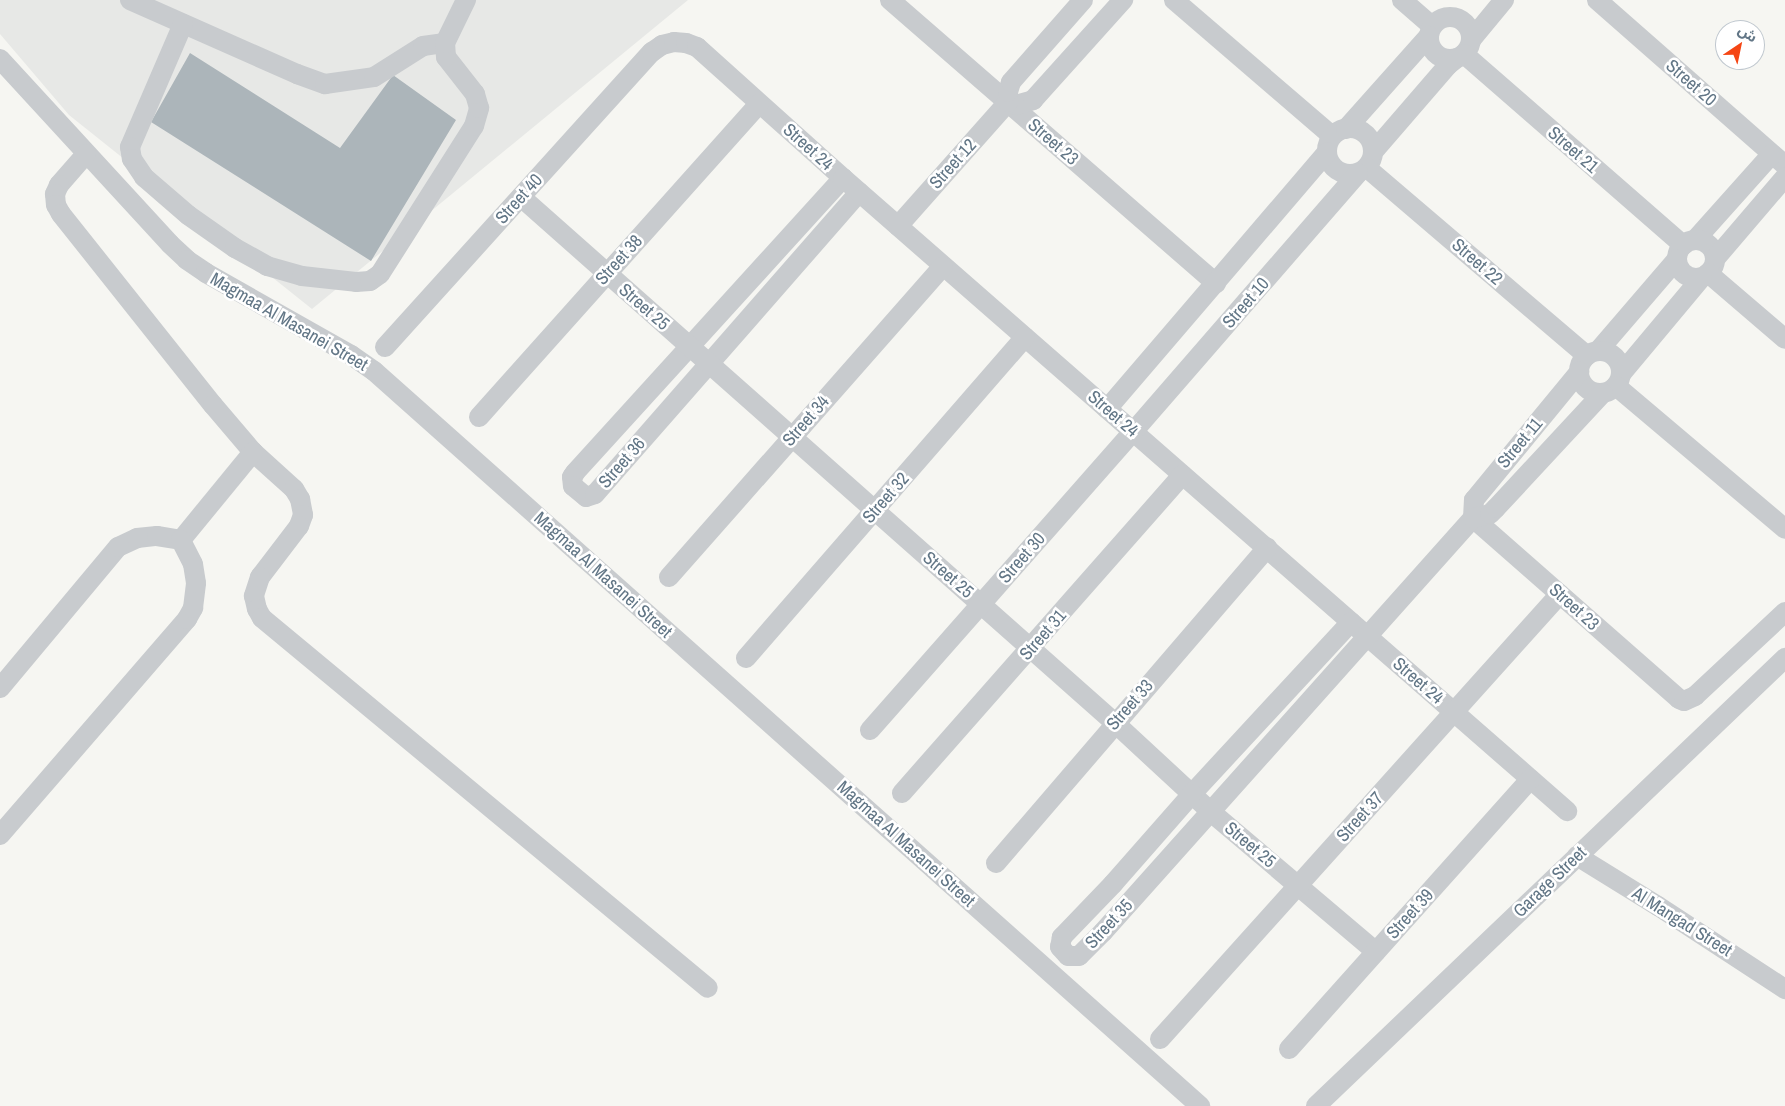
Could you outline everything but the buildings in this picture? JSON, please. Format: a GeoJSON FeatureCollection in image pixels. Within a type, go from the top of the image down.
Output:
{"type":"FeatureCollection","features":[{"type":"Feature","properties":{"kind":"street"},"geometry":{"type":"LineString","coordinates":[[130,0],[297,74],[325,84],[374,77],[423,46],[445,43]]}},
{"type":"Feature","properties":{"kind":"street"},"geometry":{"type":"LineString","coordinates":[[183,24],[130,147],[132,159],[144,177],[188,215],[235,248],[259,261],[302,276],[356,282],[370,281],[380,274],[474,126],[479,108],[475,94],[446,57],[445,43],[466,0]]}},
{"type":"Feature","properties":{"kind":"street","name":"Street 23"},"geometry":{"type":"LineString","coordinates":[[890,0],[1216,283]]}},
{"type":"Feature","properties":{"kind":"street","name":"Street 12"},"geometry":{"type":"LineString","coordinates":[[898,226],[1008,102],[1011,82],[1083,0]]}},
{"type":"Feature","properties":{"kind":"street"},"geometry":{"type":"LineString","coordinates":[[1008,102],[1016,105],[1033,100],[1123,0]]}},
{"type":"Feature","properties":{"kind":"street"},"geometry":{"type":"LineString","coordinates":[[1174,0],[1335,139]]}},
{"type":"Feature","properties":{"kind":"street"},"geometry":{"type":"LineString","coordinates":[[1402,0],[1435,26]]}},
{"type":"Feature","properties":{"kind":"street","name":"Street 10"},"geometry":{"type":"LineString","coordinates":[[1107,409],[1216,283],[1335,139],[1458,0]]}},
{"type":"Feature","properties":{"kind":"street","name":"Street 10"},"geometry":{"type":"LineString","coordinates":[[1134,432],[1366,164],[1448,65],[1464,51],[1504,0]]}},
{"type":"Feature","properties":{"kind":"street","name":"Street 20"},"geometry":{"type":"LineString","coordinates":[[1597,0],[1778,159]]}},
{"type":"Feature","properties":{"kind":"street"},"geometry":{"type":"LineString","coordinates":[[1452,16],[1467,24],[1464,51],[1440,56],[1434,51],[1435,26],[1452,16]]}},
{"type":"Feature","properties":{"kind":"street","name":"Street 24"},"geometry":{"type":"LineString","coordinates":[[652,52],[662,45],[674,42],[686,43],[697,47],[842,178],[1567,811]]}},
{"type":"Feature","properties":{"kind":"street","name":"Street 21"},"geometry":{"type":"LineString","coordinates":[[1464,51],[1685,248]]}},
{"type":"Feature","properties":{"kind":"street","name":"Street 40"},"geometry":{"type":"LineString","coordinates":[[385,347],[652,52]]}},
{"type":"Feature","properties":{"kind":"street","name":"Magmaa Al Masanei Street"},"geometry":{"type":"LineString","coordinates":[[0,59],[170,244],[193,264],[351,355],[374,371],[1200,1106]]}},
{"type":"Feature","properties":{"kind":"street","name":"Street 38"},"geometry":{"type":"LineString","coordinates":[[479,417],[759,104]]}},
{"type":"Feature","properties":{"kind":"street"},"geometry":{"type":"LineString","coordinates":[[1355,129],[1368,137],[1366,164],[1349,175],[1340,173],[1333,168],[1335,139],[1355,129]]}},
{"type":"Feature","properties":{"kind":"street"},"geometry":{"type":"LineString","coordinates":[[86,154],[59,185],[55,194],[56,205],[201,390],[253,452],[294,489],[303,507],[303,515],[299,526],[260,577],[254,596],[257,609],[268,625],[708,988]]}},
{"type":"Feature","properties":{"kind":"street","name":"Street 11"},"geometry":{"type":"LineString","coordinates":[[1368,637],[1473,518],[1474,500],[1588,360],[1685,248],[1778,159]]}},
{"type":"Feature","properties":{"kind":"street","name":"Street 22"},"geometry":{"type":"LineString","coordinates":[[1366,164],[1588,360]]}},
{"type":"Feature","properties":{"kind":"street","name":"Street 11"},"geometry":{"type":"LineString","coordinates":[[1473,518],[1483,517],[1496,508],[1613,384],[1785,177]]}},
{"type":"Feature","properties":{"kind":"street","name":"Street 36"},"geometry":{"type":"LineString","coordinates":[[842,178],[575,473],[572,477],[573,486],[586,497],[590,498],[595,494],[859,192]]}},
{"type":"Feature","properties":{"kind":"street","name":"Street 25"},"geometry":{"type":"LineString","coordinates":[[521,197],[1115,723],[1211,812],[1376,952]]}},
{"type":"Feature","properties":{"kind":"street"},"geometry":{"type":"LineString","coordinates":[[1701,241],[1711,248],[1708,270],[1688,276],[1679,266],[1685,248],[1701,241]]}},
{"type":"Feature","properties":{"kind":"street","name":"Street 34"},"geometry":{"type":"LineString","coordinates":[[669,577],[943,266]]}},
{"type":"Feature","properties":{"kind":"street"},"geometry":{"type":"LineString","coordinates":[[1708,270],[1785,340]]}},
{"type":"Feature","properties":{"kind":"street","name":"Street 32"},"geometry":{"type":"LineString","coordinates":[[746,658],[1025,337]]}},
{"type":"Feature","properties":{"kind":"street"},"geometry":{"type":"LineString","coordinates":[[1612,355],[1618,360],[1613,384],[1589,390],[1580,379],[1588,360],[1612,355]]}},
{"type":"Feature","properties":{"kind":"street"},"geometry":{"type":"LineString","coordinates":[[1613,384],[1785,529]]}},
{"type":"Feature","properties":{"kind":"street","name":"Street 30"},"geometry":{"type":"LineString","coordinates":[[870,730],[1134,432]]}},
{"type":"Feature","properties":{"kind":"street"},"geometry":{"type":"LineString","coordinates":[[181,540],[253,452]]}},
{"type":"Feature","properties":{"kind":"street","name":"Street 31"},"geometry":{"type":"LineString","coordinates":[[902,793],[1031,649],[1182,474]]}},
{"type":"Feature","properties":{"kind":"street","name":"Street 23"},"geometry":{"type":"LineString","coordinates":[[1473,518],[1674,696],[1684,701],[1690,699],[1785,612]]}},
{"type":"Feature","properties":{"kind":"street"},"geometry":{"type":"LineString","coordinates":[[0,688],[118,547],[137,538],[157,536],[181,540]]}},
{"type":"Feature","properties":{"kind":"street"},"geometry":{"type":"LineString","coordinates":[[0,835],[188,620],[193,608],[196,583],[193,564],[181,540]]}},
{"type":"Feature","properties":{"kind":"street","name":"Street 33"},"geometry":{"type":"LineString","coordinates":[[996,863],[1267,548]]}},
{"type":"Feature","properties":{"kind":"street","name":"Street 37"},"geometry":{"type":"LineString","coordinates":[[1160,1039],[1560,594]]}},
{"type":"Feature","properties":{"kind":"street","name":"Street 35"},"geometry":{"type":"LineString","coordinates":[[1351,622],[1192,794],[1113,884],[1062,937],[1059,941],[1063,952],[1073,958],[1086,949],[1368,637]]}},
{"type":"Feature","properties":{"kind":"street","name":"Garage Street"},"geometry":{"type":"LineString","coordinates":[[1316,1106],[1785,658]]}},
{"type":"Feature","properties":{"kind":"street","name":"Street 39"},"geometry":{"type":"LineString","coordinates":[[1289,1049],[1530,779]]}},
{"type":"Feature","properties":{"kind":"street","name":"Al Mangad Street"},"geometry":{"type":"LineString","coordinates":[[1578,856],[1785,989]]}},
{"type":"Feature","properties":{"kind":"shaded area"},"geometry":{"type":"Polygon","coordinates":[[[0,0],[688,0],[312,309],[69,115],[0,34],[0,0]]]}}]}
